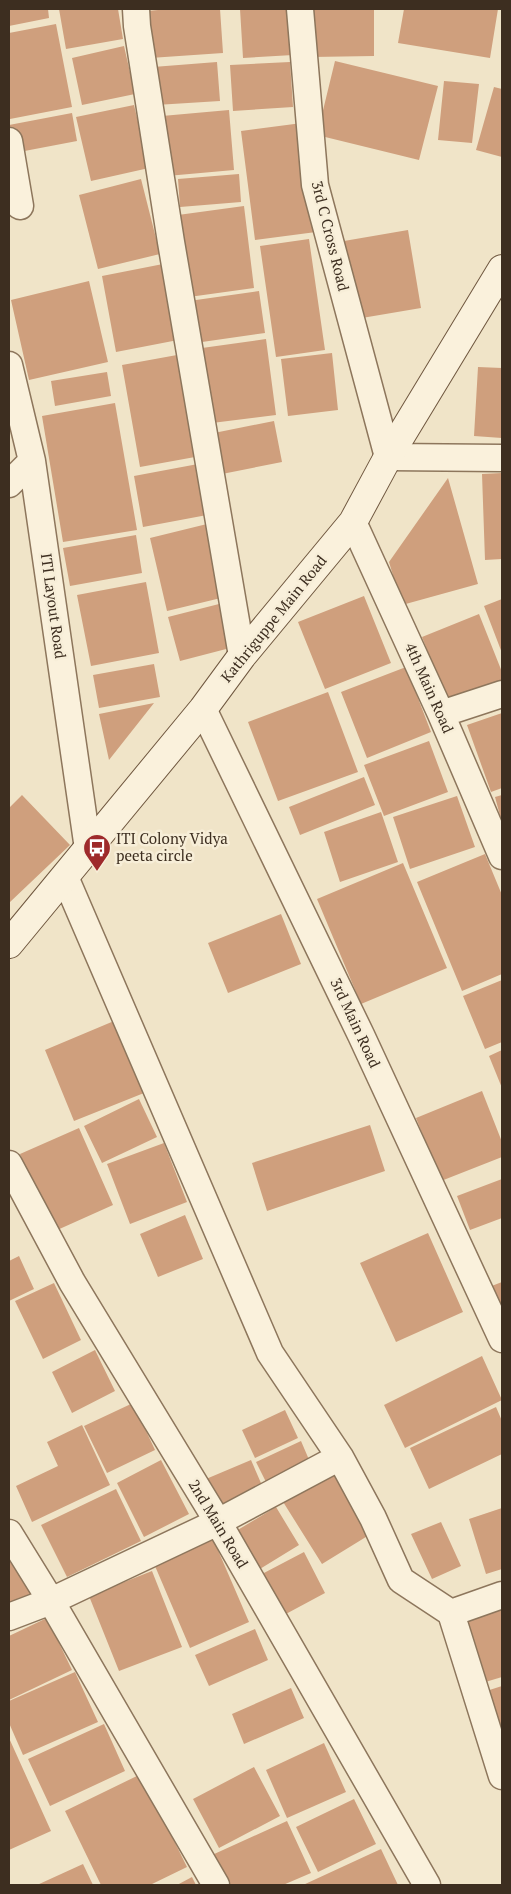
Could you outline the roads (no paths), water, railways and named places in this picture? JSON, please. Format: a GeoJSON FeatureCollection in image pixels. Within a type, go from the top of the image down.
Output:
{"type":"FeatureCollection","features":[{"type":"Feature","properties":{"kind":"main road","name":"Kathriguppe Main Road"},"geometry":{"type":"LineString","coordinates":[[9,944],[353,522],[388,457],[502,269]]}},
{"type":"Feature","properties":{"kind":"street"},"geometry":{"type":"LineString","coordinates":[[136,9],[137,26],[171,242],[242,656]]}},
{"type":"Feature","properties":{"kind":"street","name":"3rd C Cross Road"},"geometry":{"type":"LineString","coordinates":[[300,9],[315,185],[388,457]]}},
{"type":"Feature","properties":{"kind":"street"},"geometry":{"type":"LineString","coordinates":[[9,141],[20,206]]}},
{"type":"Feature","properties":{"kind":"street","name":"ITI Layout Road"},"geometry":{"type":"LineString","coordinates":[[9,365],[32,461],[88,849]]}},
{"type":"Feature","properties":{"kind":"street"},"geometry":{"type":"LineString","coordinates":[[388,457],[502,458]]}},
{"type":"Feature","properties":{"kind":"street"},"geometry":{"type":"LineString","coordinates":[[9,484],[32,461]]}},
{"type":"Feature","properties":{"kind":"street","name":"4th Main Road"},"geometry":{"type":"LineString","coordinates":[[353,522],[441,714],[502,856]]}},
{"type":"Feature","properties":{"kind":"street"},"geometry":{"type":"LineString","coordinates":[[441,714],[502,694]]}},
{"type":"Feature","properties":{"kind":"street","name":"3rd Main Road"},"geometry":{"type":"LineString","coordinates":[[203,708],[361,1034],[502,1339]]}},
{"type":"Feature","properties":{"kind":"street"},"geometry":{"type":"LineString","coordinates":[[65,877],[270,1353],[340,1457],[373,1518],[400,1580],[451,1613],[502,1776]]}},
{"type":"Feature","properties":{"kind":"street","name":"2nd Main Road"},"geometry":{"type":"LineString","coordinates":[[9,1164],[72,1282],[218,1522],[427,1885]]}},
{"type":"Feature","properties":{"kind":"street"},"geometry":{"type":"LineString","coordinates":[[9,1617],[51,1601],[218,1522],[340,1457]]}},
{"type":"Feature","properties":{"kind":"street"},"geometry":{"type":"LineString","coordinates":[[9,1533],[51,1601],[216,1885]]}},
{"type":"Feature","properties":{"kind":"street"},"geometry":{"type":"LineString","coordinates":[[451,1613],[502,1594]]}},
{"type":"Feature","properties":{"kind":"place","name":"ITI Colony Vidya peeta circle"},"geometry":{"type":"Point","coordinates":[97,872]}}]}
